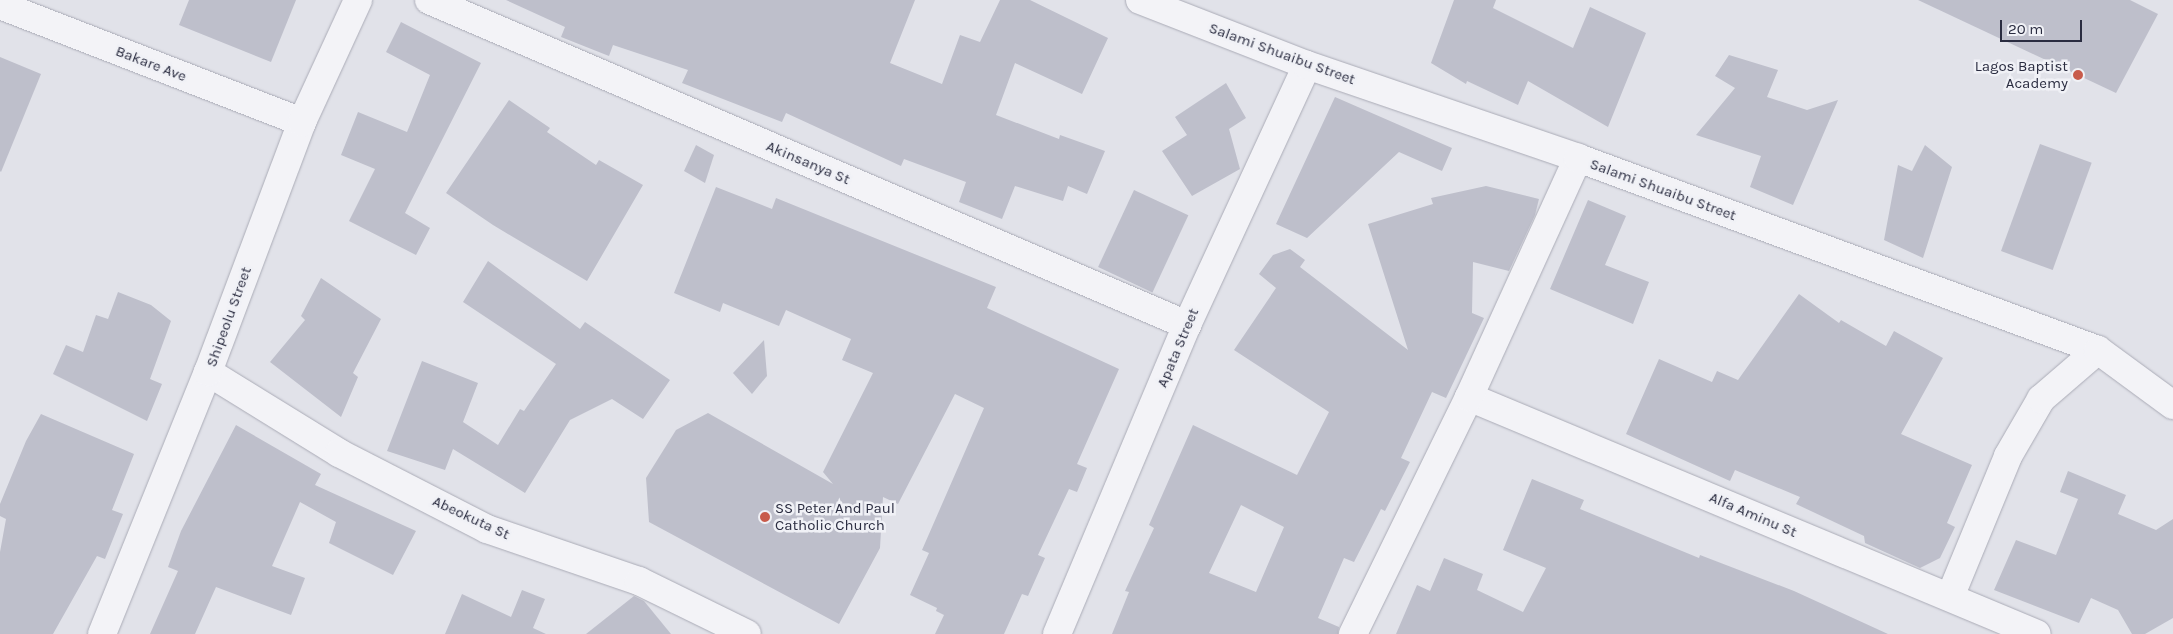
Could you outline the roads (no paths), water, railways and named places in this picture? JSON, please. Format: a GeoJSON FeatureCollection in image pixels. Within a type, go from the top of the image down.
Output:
{"type":"FeatureCollection","features":[{"type":"Feature","properties":{"kind":"street","name":"Shipeolu Street"},"geometry":{"type":"LineString","coordinates":[[102,634],[208,372],[302,122],[358,0]]}},
{"type":"Feature","properties":{"kind":"street","name":"Akinsanya St"},"geometry":{"type":"LineString","coordinates":[[429,0],[1187,325]]}},
{"type":"Feature","properties":{"kind":"street","name":"Salami Shuaibu Street"},"geometry":{"type":"LineString","coordinates":[[1140,0],[1307,65],[1578,158],[2098,350],[2173,405]]}},
{"type":"Feature","properties":{"kind":"street","name":"Bakare Ave"},"geometry":{"type":"LineString","coordinates":[[0,5],[302,122]]}},
{"type":"Feature","properties":{"kind":"street","name":"Apata Street"},"geometry":{"type":"LineString","coordinates":[[1057,634],[1187,325],[1307,65]]}},
{"type":"Feature","properties":{"kind":"street"},"geometry":{"type":"LineString","coordinates":[[1353,634],[1469,397],[1578,158]]}},
{"type":"Feature","properties":{"kind":"street"},"geometry":{"type":"LineString","coordinates":[[1950,597],[2008,456],[2041,400],[2098,350]]}},
{"type":"Feature","properties":{"kind":"street","name":"Abeokuta St"},"geometry":{"type":"LineString","coordinates":[[208,372],[339,453],[487,529],[639,581],[747,634]]}},
{"type":"Feature","properties":{"kind":"street","name":"Alfa Aminu St"},"geometry":{"type":"LineString","coordinates":[[1469,397],[2037,634]]}},
{"type":"Feature","properties":{"kind":"place","name":"Lagos Baptist Academy"},"geometry":{"type":"Point","coordinates":[2078,75]}},
{"type":"Feature","properties":{"kind":"place","name":"SS Peter And Paul Catholic Church"},"geometry":{"type":"Point","coordinates":[765,517]}}]}
